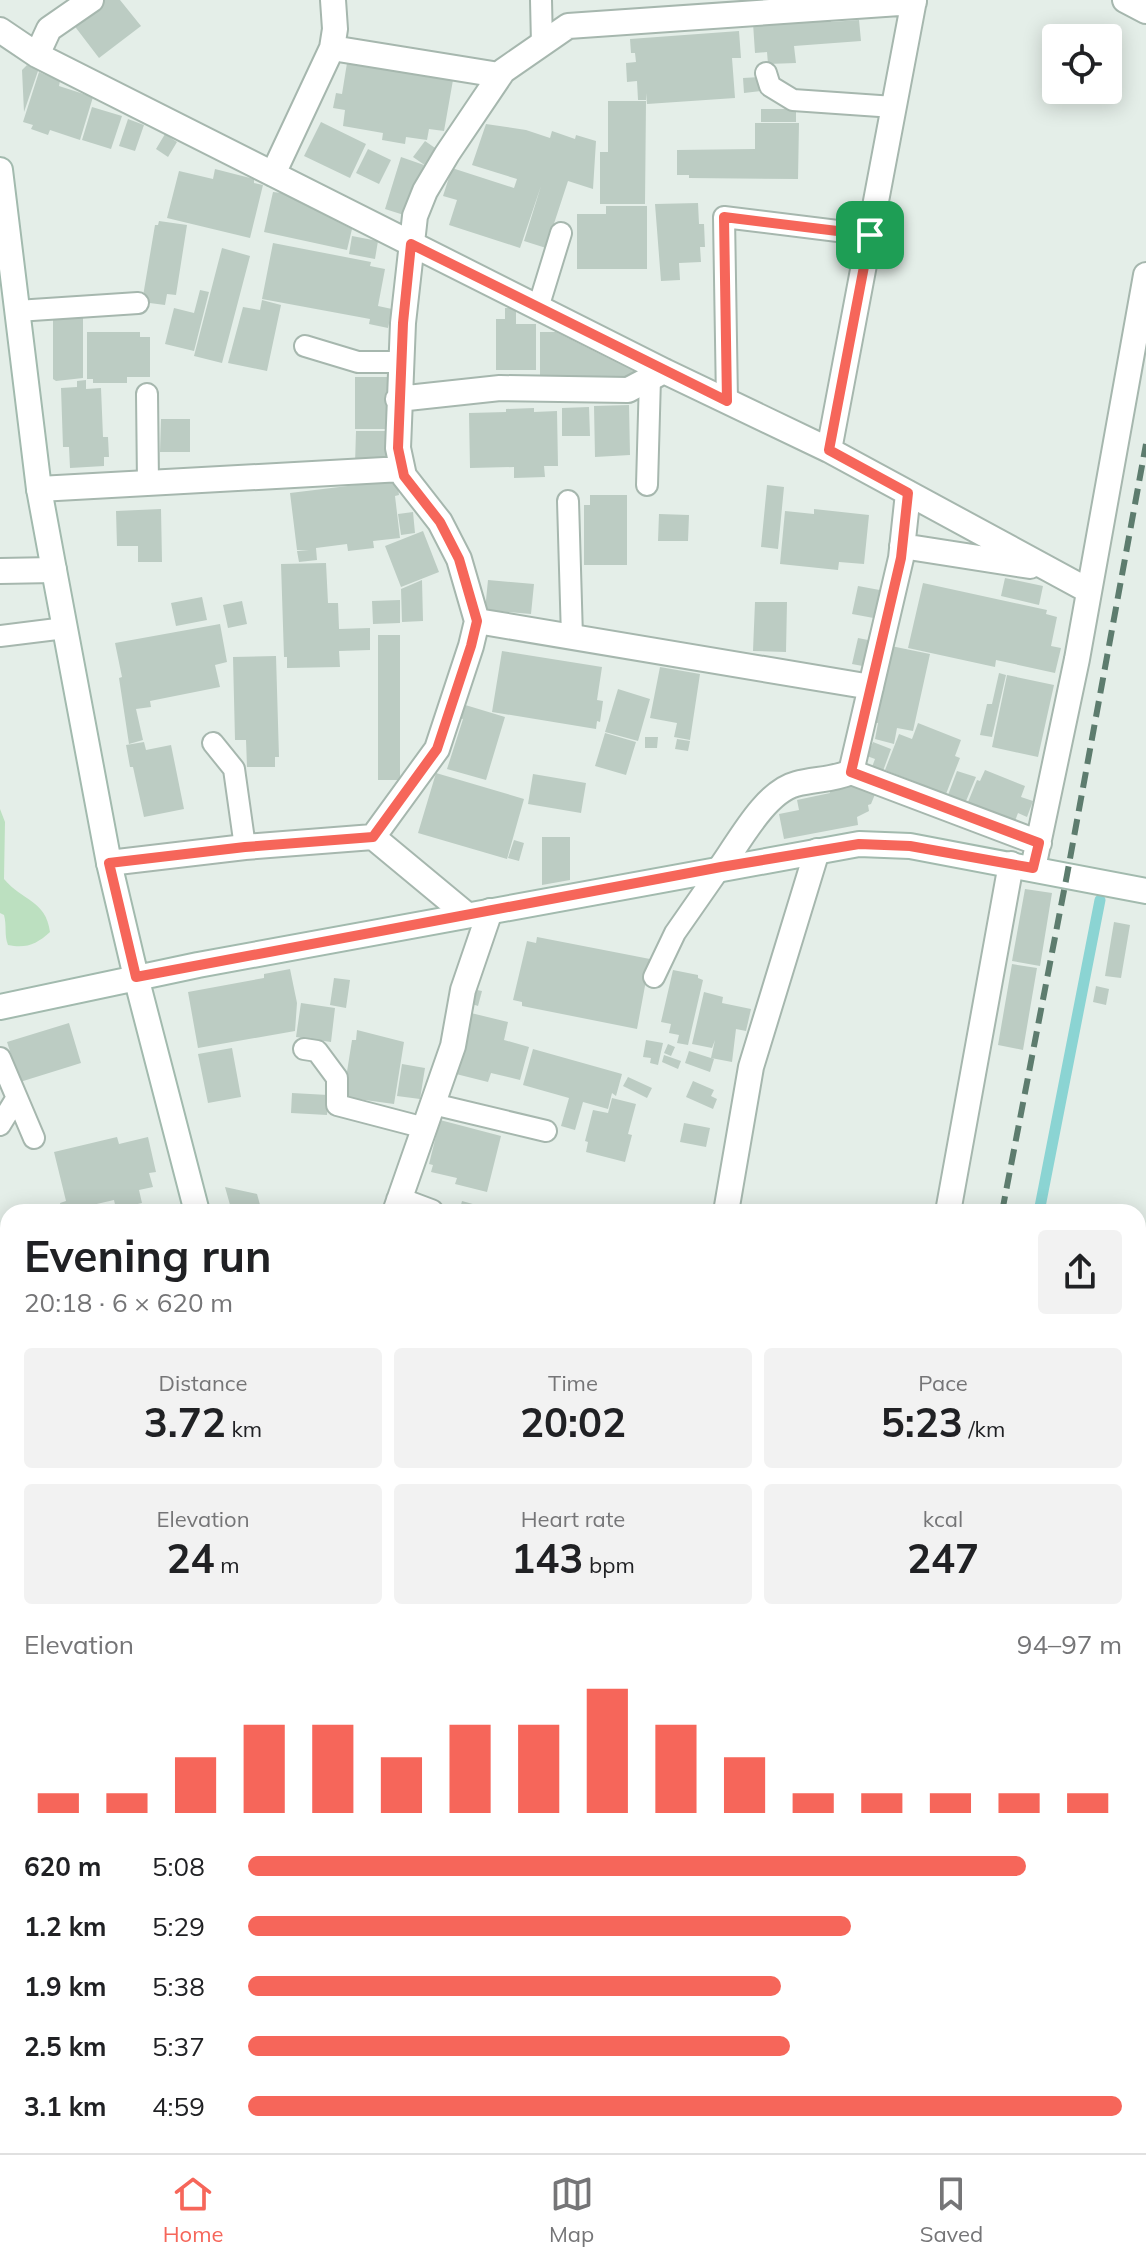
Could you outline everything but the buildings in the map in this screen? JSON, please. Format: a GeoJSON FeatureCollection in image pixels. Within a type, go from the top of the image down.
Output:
{"type":"FeatureCollection","features":[{"type":"Feature","properties":{"kind":"street"},"geometry":{"type":"LineString","coordinates":[[37,55],[49,29],[91,0]]}},
{"type":"Feature","properties":{"kind":"street"},"geometry":{"type":"LineString","coordinates":[[273,174],[332,48],[335,29],[333,0]]}},
{"type":"Feature","properties":{"kind":"street"},"geometry":{"type":"LineString","coordinates":[[1125,0],[1146,11]]}},
{"type":"Feature","properties":{"kind":"street"},"geometry":{"type":"LineString","coordinates":[[373,837],[437,749],[477,621],[459,559],[440,522],[404,476],[398,448],[398,399],[415,216],[425,191],[499,75],[568,26],[914,1],[829,450]]}},
{"type":"Feature","properties":{"kind":"street"},"geometry":{"type":"LineString","coordinates":[[0,30],[37,55],[538,308],[657,374],[727,401],[829,450],[1089,591]]}},
{"type":"Feature","properties":{"kind":"street"},"geometry":{"type":"LineString","coordinates":[[332,48],[499,75]]}},
{"type":"Feature","properties":{"kind":"street"},"geometry":{"type":"LineString","coordinates":[[0,170],[6,274],[17,311],[39,489],[109,863],[195,1204]]}},
{"type":"Feature","properties":{"kind":"street"},"geometry":{"type":"LineString","coordinates":[[950,1204],[1022,866],[1039,843],[1089,591],[1146,275]]}},
{"type":"Feature","properties":{"kind":"street"},"geometry":{"type":"LineString","coordinates":[[398,399],[500,388],[628,390],[657,374]]}},
{"type":"Feature","properties":{"kind":"street"},"geometry":{"type":"LineString","coordinates":[[39,489],[402,469]]}},
{"type":"Feature","properties":{"kind":"street"},"geometry":{"type":"LineString","coordinates":[[851,772],[902,546],[908,493]]}},
{"type":"Feature","properties":{"kind":"street"},"geometry":{"type":"LineString","coordinates":[[902,546],[1049,569]]}},
{"type":"Feature","properties":{"kind":"street"},"geometry":{"type":"LineString","coordinates":[[0,571],[54,570]]}},
{"type":"Feature","properties":{"kind":"street"},"geometry":{"type":"LineString","coordinates":[[477,621],[871,687]]}},
{"type":"Feature","properties":{"kind":"street"},"geometry":{"type":"LineString","coordinates":[[721,867],[769,799],[794,784],[836,779],[851,772],[1039,843]]}},
{"type":"Feature","properties":{"kind":"street"},"geometry":{"type":"LineString","coordinates":[[109,863],[245,847],[373,837],[478,913]]}},
{"type":"Feature","properties":{"kind":"street"},"geometry":{"type":"LineString","coordinates":[[0,1007],[136,977],[859,844],[910,846],[1146,891]]}},
{"type":"Feature","properties":{"kind":"street"},"geometry":{"type":"LineString","coordinates":[[727,1204],[751,1067],[817,851]]}},
{"type":"Feature","properties":{"kind":"street"},"geometry":{"type":"LineString","coordinates":[[398,1204],[453,1046],[478,913]]}},
{"type":"Feature","properties":{"kind":"lane"},"geometry":{"type":"LineString","coordinates":[[541,0],[542,44]]}},
{"type":"Feature","properties":{"kind":"lane"},"geometry":{"type":"LineString","coordinates":[[766,73],[770,86],[793,100],[894,107]]}},
{"type":"Feature","properties":{"kind":"lane"},"geometry":{"type":"LineString","coordinates":[[727,401],[724,217],[870,235]]}},
{"type":"Feature","properties":{"kind":"lane"},"geometry":{"type":"LineString","coordinates":[[538,308],[561,233]]}},
{"type":"Feature","properties":{"kind":"lane"},"geometry":{"type":"LineString","coordinates":[[17,311],[138,303]]}},
{"type":"Feature","properties":{"kind":"lane"},"geometry":{"type":"LineString","coordinates":[[305,346],[358,362],[400,362]]}},
{"type":"Feature","properties":{"kind":"lane"},"geometry":{"type":"LineString","coordinates":[[647,485],[657,374]]}},
{"type":"Feature","properties":{"kind":"lane"},"geometry":{"type":"LineString","coordinates":[[147,394],[148,483]]}},
{"type":"Feature","properties":{"kind":"lane"},"geometry":{"type":"LineString","coordinates":[[568,501],[572,637]]}},
{"type":"Feature","properties":{"kind":"lane"},"geometry":{"type":"LineString","coordinates":[[0,636],[65,628]]}},
{"type":"Feature","properties":{"kind":"lane"},"geometry":{"type":"LineString","coordinates":[[213,743],[234,769],[245,847]]}},
{"type":"Feature","properties":{"kind":"lane"},"geometry":{"type":"LineString","coordinates":[[654,977],[675,933],[721,867]]}},
{"type":"Feature","properties":{"kind":"lane"},"geometry":{"type":"LineString","coordinates":[[304,1049],[317,1051],[337,1078],[337,1105],[425,1128]]}},
{"type":"Feature","properties":{"kind":"lane"},"geometry":{"type":"LineString","coordinates":[[0,1058],[34,1138]]}},
{"type":"Feature","properties":{"kind":"lane"},"geometry":{"type":"LineString","coordinates":[[0,1125],[16,1099]]}},
{"type":"Feature","properties":{"kind":"lane"},"geometry":{"type":"LineString","coordinates":[[433,1104],[546,1131]]}},
{"type":"Feature","properties":{"kind":"green space"},"geometry":{"type":"Polygon","coordinates":[[[0,809],[5,822],[4,879],[38,907],[48,921],[50,932],[26,946],[8,945],[4,915],[0,913],[0,809]]]}},
{"type":"Feature","properties":{"kind":"waterway"},"geometry":{"type":"LineString","coordinates":[[1041,1204],[1100,900]]}},
{"type":"Feature","properties":{"kind":"railway"},"geometry":{"type":"LineString","coordinates":[[1004,1204],[1146,444]]}},
{"type":"Feature","properties":{"kind":"route"},"geometry":{"type":"LineString","coordinates":[[724,217],[870,235],[829,450],[908,493],[901,558],[851,772],[1039,843],[1033,868],[910,846],[859,844],[136,977],[109,863],[245,847],[373,837],[437,749],[477,621],[459,559],[440,522],[404,476],[398,448],[399,383],[411,244],[727,401],[724,217]]}}]}
